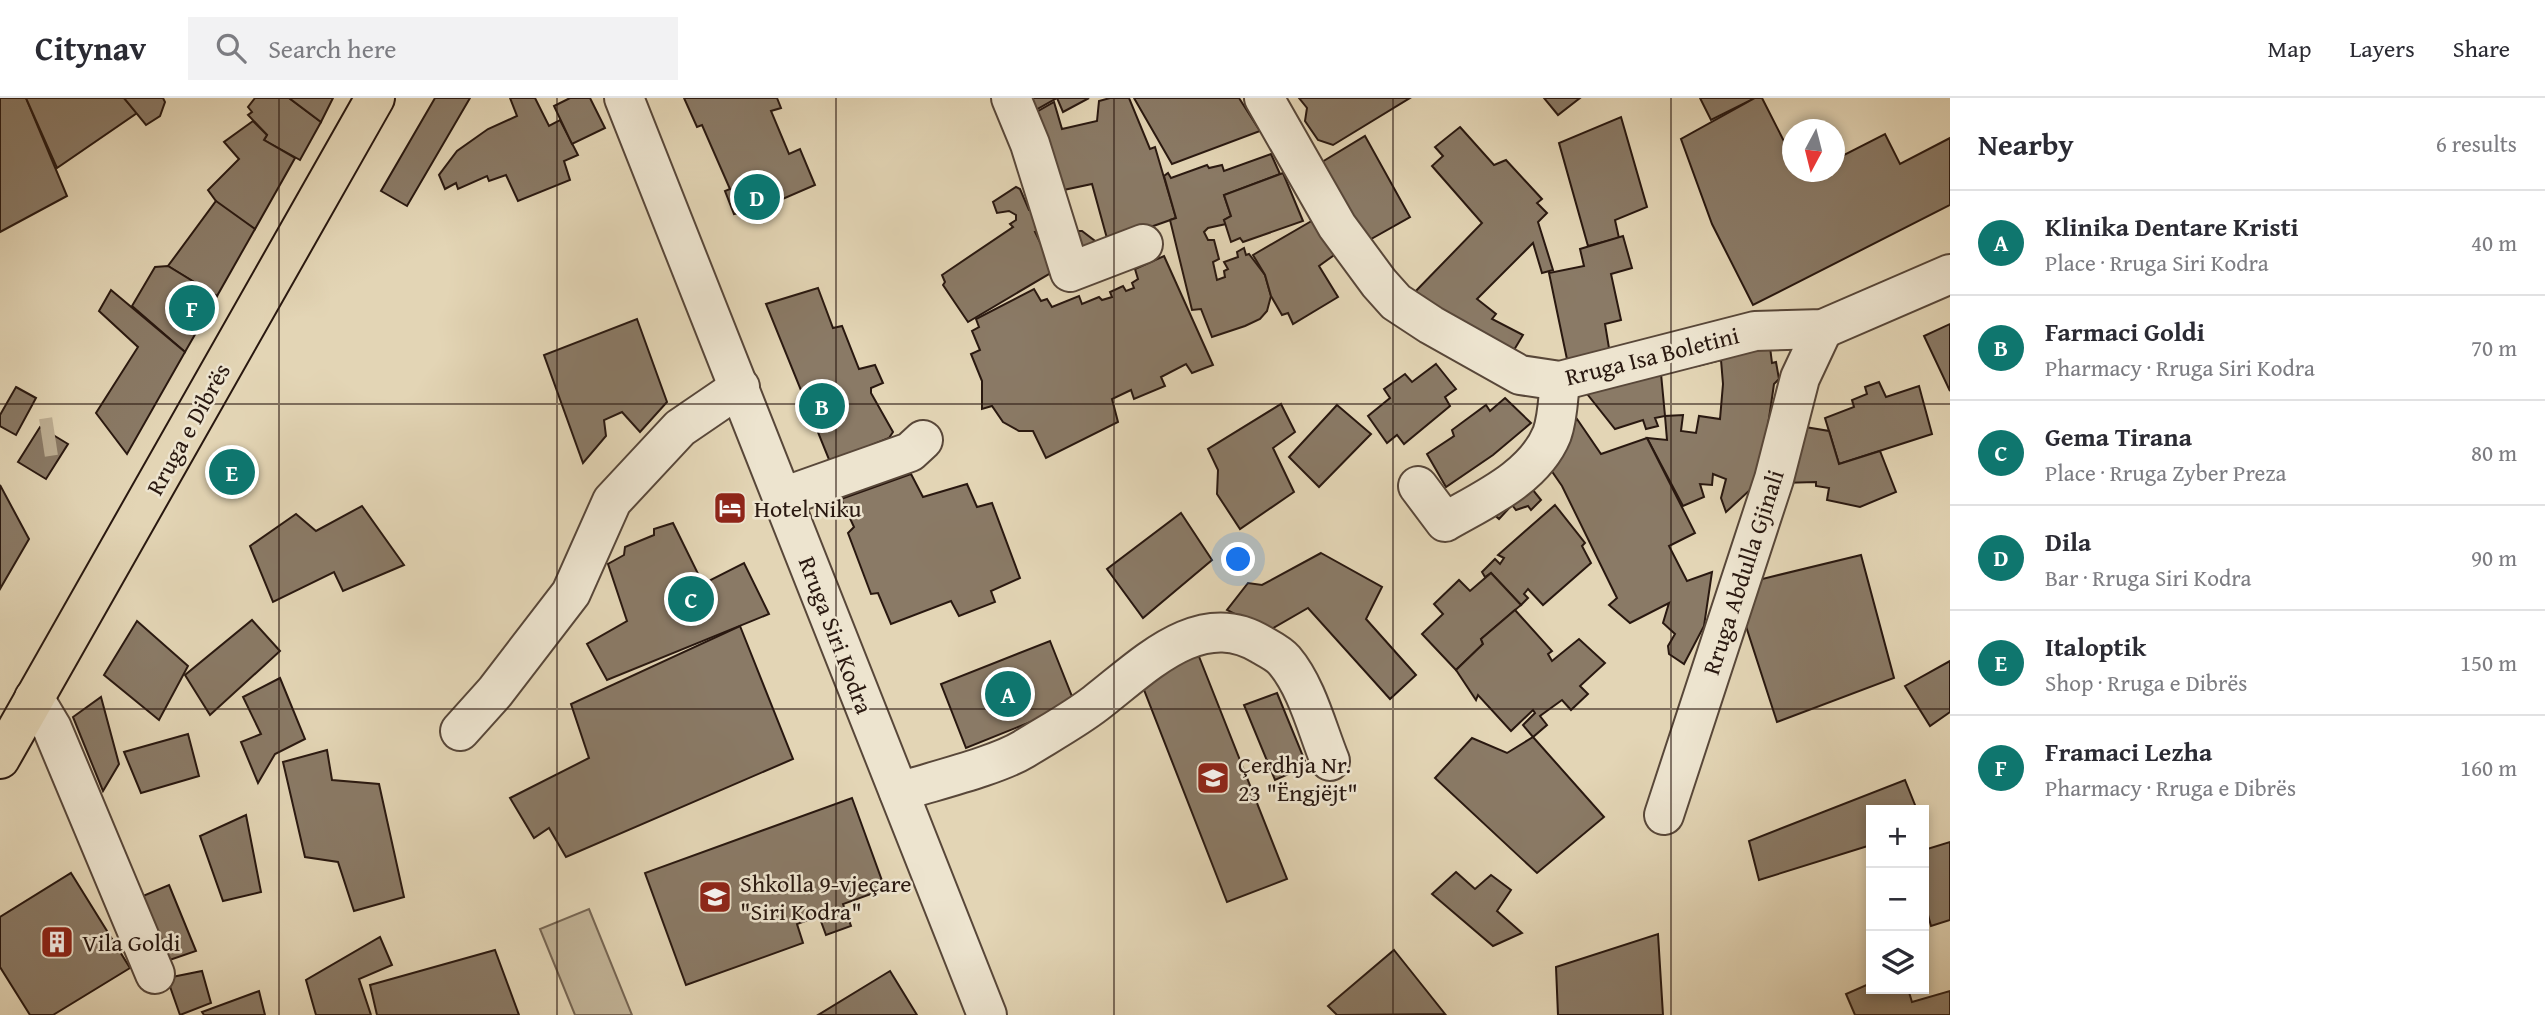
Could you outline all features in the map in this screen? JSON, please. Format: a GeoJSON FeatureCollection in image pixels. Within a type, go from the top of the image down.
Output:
{"type":"FeatureCollection","features":[{"type":"Feature","properties":{"kind":"main road","name":"Rruga e Dibrës"},"geometry":{"type":"LineString","coordinates":[[0,759],[375,98]]}},
{"type":"Feature","properties":{"kind":"street","name":"Rruga Siri Kodra"},"geometry":{"type":"LineString","coordinates":[[624,98],[987,1015]]}},
{"type":"Feature","properties":{"kind":"street"},"geometry":{"type":"LineString","coordinates":[[1011,98],[1030,144],[1070,272],[1143,244]]}},
{"type":"Feature","properties":{"kind":"street","name":"Rruga Isa Boletini"},"geometry":{"type":"LineString","coordinates":[[1264,98],[1337,226],[1396,302],[1520,375],[1560,381],[1755,331],[1823,329],[1950,274]]}},
{"type":"Feature","properties":{"kind":"street","name":"Rruga Abdulla Gjinali"},"geometry":{"type":"LineString","coordinates":[[1664,816],[1768,499],[1800,378],[1823,329]]}},
{"type":"Feature","properties":{"kind":"street"},"geometry":{"type":"LineString","coordinates":[[1418,486],[1445,522],[1508,484],[1532,464],[1551,437],[1560,381]]}},
{"type":"Feature","properties":{"kind":"street"},"geometry":{"type":"LineString","coordinates":[[460,731],[495,692],[571,593],[612,500],[680,428],[740,387]]}},
{"type":"Feature","properties":{"kind":"street"},"geometry":{"type":"LineString","coordinates":[[783,497],[910,452],[923,440]]}},
{"type":"Feature","properties":{"kind":"street"},"geometry":{"type":"LineString","coordinates":[[899,792],[1021,751],[1095,705],[1130,674],[1174,645],[1197,634],[1224,631],[1250,637],[1283,658],[1299,685],[1330,761]]}},
{"type":"Feature","properties":{"kind":"street"},"geometry":{"type":"LineString","coordinates":[[34,698],[52,729],[155,974]]}},
{"type":"Feature","properties":{"kind":"shaded area"},"geometry":{"type":"Polygon","coordinates":[[[589,909],[632,1015],[575,1015],[540,929],[589,909]]]}},
{"type":"Feature","properties":{"kind":"building"},"geometry":{"type":"Polygon","coordinates":[[[0,98],[26,98],[67,196],[0,232],[0,98]]]}},
{"type":"Feature","properties":{"kind":"building"},"geometry":{"type":"Polygon","coordinates":[[[26,98],[124,98],[137,113],[57,168],[26,98]]]}},
{"type":"Feature","properties":{"kind":"building"},"geometry":{"type":"Polygon","coordinates":[[[124,98],[163,98],[165,102],[160,116],[146,125],[124,98]]]}},
{"type":"Feature","properties":{"kind":"building"},"geometry":{"type":"Polygon","coordinates":[[[255,98],[289,98],[321,122],[300,160],[264,140],[267,135],[248,115],[252,112],[248,107],[255,98]]]}},
{"type":"Feature","properties":{"kind":"building"},"geometry":{"type":"Polygon","coordinates":[[[289,98],[333,98],[321,122],[289,98]]]}},
{"type":"Feature","properties":{"kind":"building"},"geometry":{"type":"Polygon","coordinates":[[[435,98],[470,98],[407,206],[381,191],[435,98]]]}},
{"type":"Feature","properties":{"kind":"building"},"geometry":{"type":"Polygon","coordinates":[[[510,98],[535,98],[549,126],[560,120],[578,155],[564,161],[570,180],[518,201],[506,175],[489,181],[487,176],[458,189],[456,183],[445,189],[439,175],[457,151],[488,129],[517,116],[510,98]]]}},
{"type":"Feature","properties":{"kind":"building"},"geometry":{"type":"Polygon","coordinates":[[[570,98],[590,98],[605,128],[572,144],[554,106],[570,98]]]}},
{"type":"Feature","properties":{"kind":"building"},"geometry":{"type":"Polygon","coordinates":[[[684,98],[777,98],[781,108],[771,111],[789,154],[800,149],[815,185],[741,217],[739,213],[734,214],[725,191],[730,189],[702,125],[697,127],[684,98]]]}},
{"type":"Feature","properties":{"kind":"building"},"geometry":{"type":"Polygon","coordinates":[[[1027,98],[1057,98],[1032,112],[1027,98]]]}},
{"type":"Feature","properties":{"kind":"building"},"geometry":{"type":"Polygon","coordinates":[[[1057,98],[1089,98],[1063,112],[1057,98]]]}},
{"type":"Feature","properties":{"kind":"building"},"geometry":{"type":"Polygon","coordinates":[[[1129,98],[1150,149],[1155,147],[1176,218],[1108,242],[1092,184],[1054,192],[1033,114],[1054,102],[1062,129],[1097,121],[1099,101],[1129,98]]]}},
{"type":"Feature","properties":{"kind":"building"},"geometry":{"type":"Polygon","coordinates":[[[1134,98],[1239,98],[1260,131],[1172,164],[1134,98]]]}},
{"type":"Feature","properties":{"kind":"building"},"geometry":{"type":"Polygon","coordinates":[[[1299,98],[1410,98],[1333,145],[1318,140],[1305,121],[1307,108],[1299,98]]]}},
{"type":"Feature","properties":{"kind":"building"},"geometry":{"type":"Polygon","coordinates":[[[1544,98],[1580,98],[1558,115],[1544,98]]]}},
{"type":"Feature","properties":{"kind":"building"},"geometry":{"type":"Polygon","coordinates":[[[1700,98],[1755,98],[1711,120],[1700,98]]]}},
{"type":"Feature","properties":{"kind":"building"},"geometry":{"type":"Polygon","coordinates":[[[1755,98],[1762,98],[1782,137],[1782,182],[1845,182],[1845,154],[1885,134],[1900,164],[1950,138],[1950,205],[1753,305],[1712,224],[1681,139],[1755,98]]]}},
{"type":"Feature","properties":{"kind":"building"},"geometry":{"type":"Polygon","coordinates":[[[1621,117],[1647,207],[1615,220],[1619,238],[1588,246],[1559,143],[1621,117]]]}},
{"type":"Feature","properties":{"kind":"building"},"geometry":{"type":"Polygon","coordinates":[[[253,121],[267,135],[264,140],[295,158],[255,229],[221,208],[208,190],[239,159],[224,142],[253,121]]]}},
{"type":"Feature","properties":{"kind":"building"},"geometry":{"type":"Polygon","coordinates":[[[1460,127],[1494,165],[1506,160],[1542,199],[1537,203],[1547,213],[1538,222],[1553,270],[1542,273],[1533,243],[1477,299],[1496,314],[1492,319],[1523,335],[1514,350],[1459,326],[1424,297],[1419,304],[1410,297],[1482,223],[1432,166],[1443,156],[1435,147],[1460,127]]]}},
{"type":"Feature","properties":{"kind":"building"},"geometry":{"type":"Polygon","coordinates":[[[1365,136],[1410,217],[1357,247],[1312,168],[1365,136]]]}},
{"type":"Feature","properties":{"kind":"building"},"geometry":{"type":"Polygon","coordinates":[[[1271,154],[1280,174],[1224,195],[1231,216],[1224,220],[1226,224],[1208,228],[1204,232],[1208,240],[1214,240],[1219,259],[1213,262],[1217,280],[1225,277],[1224,271],[1228,269],[1224,262],[1238,257],[1237,252],[1244,248],[1246,255],[1249,254],[1265,275],[1271,296],[1267,311],[1260,319],[1212,337],[1201,309],[1192,310],[1170,220],[1176,218],[1164,176],[1168,173],[1171,178],[1207,165],[1209,168],[1222,165],[1224,171],[1271,154]]]}},
{"type":"Feature","properties":{"kind":"building"},"geometry":{"type":"Polygon","coordinates":[[[1283,173],[1303,221],[1243,242],[1240,238],[1231,242],[1224,220],[1231,216],[1224,195],[1283,173]]]}},
{"type":"Feature","properties":{"kind":"building"},"geometry":{"type":"Polygon","coordinates":[[[1016,187],[1020,189],[1029,210],[1032,210],[1039,231],[1035,232],[1054,271],[968,322],[943,285],[945,282],[942,275],[1013,227],[1010,224],[1016,220],[1016,215],[1009,211],[997,213],[993,202],[1016,187]]]}},
{"type":"Feature","properties":{"kind":"building"},"geometry":{"type":"Polygon","coordinates":[[[216,201],[255,229],[217,296],[168,266],[216,201]]]}},
{"type":"Feature","properties":{"kind":"building"},"geometry":{"type":"Polygon","coordinates":[[[1315,219],[1337,253],[1319,266],[1338,297],[1293,324],[1288,313],[1282,315],[1271,296],[1265,275],[1253,255],[1315,219]]]}},
{"type":"Feature","properties":{"kind":"building"},"geometry":{"type":"Polygon","coordinates":[[[1070,231],[1082,231],[1099,244],[1080,256],[1070,231]]]}},
{"type":"Feature","properties":{"kind":"building"},"geometry":{"type":"Polygon","coordinates":[[[1623,236],[1632,268],[1611,274],[1621,320],[1605,324],[1610,354],[1568,364],[1549,273],[1584,266],[1580,249],[1623,236]]]}},
{"type":"Feature","properties":{"kind":"building"},"geometry":{"type":"Polygon","coordinates":[[[1164,256],[1213,365],[1192,373],[1186,364],[1161,377],[1165,386],[1134,399],[1131,390],[1112,399],[1118,422],[1046,458],[1033,431],[1019,431],[1003,422],[992,406],[982,409],[982,381],[971,354],[980,350],[972,331],[979,327],[976,319],[1034,289],[1041,301],[1047,299],[1052,307],[1079,296],[1082,304],[1099,297],[1102,300],[1112,297],[1110,292],[1123,286],[1126,291],[1134,288],[1132,283],[1138,279],[1135,269],[1164,256]]]}},
{"type":"Feature","properties":{"kind":"building"},"geometry":{"type":"Polygon","coordinates":[[[168,266],[217,296],[185,352],[132,306],[155,267],[168,266]]]}},
{"type":"Feature","properties":{"kind":"building"},"geometry":{"type":"Polygon","coordinates":[[[818,288],[833,328],[842,326],[859,369],[875,365],[883,383],[871,388],[871,393],[893,432],[889,438],[830,462],[766,304],[818,288]]]}},
{"type":"Feature","properties":{"kind":"building"},"geometry":{"type":"Polygon","coordinates":[[[111,290],[185,352],[127,454],[96,413],[138,347],[99,311],[111,290]]]}},
{"type":"Feature","properties":{"kind":"building"},"geometry":{"type":"Polygon","coordinates":[[[637,319],[667,402],[640,432],[622,412],[604,420],[606,436],[583,463],[544,355],[637,319]]]}},
{"type":"Feature","properties":{"kind":"building"},"geometry":{"type":"Polygon","coordinates":[[[1950,324],[1950,391],[1924,336],[1950,324]]]}},
{"type":"Feature","properties":{"kind":"building"},"geometry":{"type":"Polygon","coordinates":[[[1769,339],[1772,363],[1776,362],[1779,379],[1774,384],[1766,439],[1751,489],[1726,512],[1721,498],[1726,479],[1713,474],[1712,485],[1700,484],[1704,497],[1683,506],[1647,438],[1667,440],[1665,416],[1683,415],[1681,431],[1696,433],[1699,416],[1720,419],[1723,384],[1721,360],[1697,366],[1695,357],[1769,339]]]}},
{"type":"Feature","properties":{"kind":"building"},"geometry":{"type":"Polygon","coordinates":[[[1660,363],[1665,416],[1655,418],[1658,426],[1646,429],[1643,420],[1615,429],[1584,390],[1660,363]]]}},
{"type":"Feature","properties":{"kind":"building"},"geometry":{"type":"Polygon","coordinates":[[[1436,364],[1456,389],[1445,397],[1450,406],[1404,444],[1397,435],[1387,443],[1368,416],[1390,398],[1384,389],[1405,374],[1412,382],[1436,364]]]}},
{"type":"Feature","properties":{"kind":"building"},"geometry":{"type":"Polygon","coordinates":[[[1879,382],[1886,397],[1919,386],[1932,434],[1839,464],[1825,418],[1854,407],[1852,400],[1867,394],[1865,387],[1879,382]]]}},
{"type":"Feature","properties":{"kind":"building"},"geometry":{"type":"Polygon","coordinates":[[[16,387],[36,398],[16,435],[0,426],[0,415],[16,387]]]}},
{"type":"Feature","properties":{"kind":"building"},"geometry":{"type":"Polygon","coordinates":[[[1505,398],[1531,423],[1493,455],[1446,487],[1427,454],[1454,436],[1452,430],[1486,405],[1490,411],[1505,398]]]}},
{"type":"Feature","properties":{"kind":"building"},"geometry":{"type":"Polygon","coordinates":[[[1281,404],[1295,432],[1273,448],[1294,492],[1240,529],[1217,494],[1218,470],[1208,449],[1281,404]]]}},
{"type":"Feature","properties":{"kind":"building"},"geometry":{"type":"Polygon","coordinates":[[[1337,405],[1371,434],[1319,487],[1289,457],[1337,405]]]}},
{"type":"Feature","properties":{"kind":"building"},"geometry":{"type":"Polygon","coordinates":[[[1577,419],[1601,454],[1647,438],[1695,533],[1669,546],[1687,581],[1712,572],[1704,626],[1684,664],[1669,654],[1668,646],[1675,634],[1663,623],[1669,603],[1630,623],[1609,605],[1617,598],[1562,486],[1542,457],[1577,419]]]}},
{"type":"Feature","properties":{"kind":"building"},"geometry":{"type":"Polygon","coordinates":[[[1793,425],[1829,431],[1839,464],[1880,451],[1896,492],[1860,507],[1827,500],[1829,488],[1816,486],[1816,482],[1781,483],[1793,425]]]}},
{"type":"Feature","properties":{"kind":"building"},"geometry":{"type":"Polygon","coordinates":[[[40,427],[68,444],[46,479],[18,462],[40,427]]]}},
{"type":"Feature","properties":{"kind":"building"},"geometry":{"type":"Polygon","coordinates":[[[911,474],[923,497],[967,484],[977,507],[992,503],[1020,578],[991,591],[995,602],[959,616],[951,601],[891,624],[878,593],[871,594],[848,533],[854,527],[841,499],[911,474]]]}},
{"type":"Feature","properties":{"kind":"building"},"geometry":{"type":"Polygon","coordinates":[[[1524,479],[1541,500],[1531,510],[1528,506],[1516,510],[1512,505],[1499,519],[1490,511],[1524,479]]]}},
{"type":"Feature","properties":{"kind":"building"},"geometry":{"type":"Polygon","coordinates":[[[0,485],[29,539],[0,589],[0,485]]]}},
{"type":"Feature","properties":{"kind":"building"},"geometry":{"type":"Polygon","coordinates":[[[1555,505],[1585,543],[1582,546],[1591,563],[1543,605],[1528,589],[1524,594],[1528,598],[1521,605],[1491,573],[1485,577],[1482,572],[1495,559],[1500,564],[1504,558],[1498,555],[1555,505]]]}},
{"type":"Feature","properties":{"kind":"building"},"geometry":{"type":"Polygon","coordinates":[[[362,506],[404,565],[343,591],[334,572],[273,602],[250,546],[296,514],[316,531],[362,506]]]}},
{"type":"Feature","properties":{"kind":"building"},"geometry":{"type":"Polygon","coordinates":[[[1181,513],[1212,560],[1143,618],[1107,569],[1181,513]]]}},
{"type":"Feature","properties":{"kind":"building"},"geometry":{"type":"Polygon","coordinates":[[[673,523],[703,584],[744,563],[769,614],[607,680],[587,644],[627,621],[608,564],[624,555],[625,547],[654,535],[654,529],[673,523]]]}},
{"type":"Feature","properties":{"kind":"building"},"geometry":{"type":"Polygon","coordinates":[[[1321,553],[1382,587],[1366,619],[1416,675],[1390,699],[1308,608],[1268,631],[1227,610],[1248,583],[1262,585],[1321,553]]]}},
{"type":"Feature","properties":{"kind":"building"},"geometry":{"type":"Polygon","coordinates":[[[1861,555],[1894,678],[1777,722],[1743,617],[1762,579],[1861,555]]]}},
{"type":"Feature","properties":{"kind":"building"},"geometry":{"type":"Polygon","coordinates":[[[1491,573],[1521,605],[1481,639],[1483,644],[1456,670],[1422,634],[1443,614],[1434,604],[1459,580],[1470,591],[1491,573]]]}},
{"type":"Feature","properties":{"kind":"building"},"geometry":{"type":"Polygon","coordinates":[[[1515,610],[1552,651],[1548,654],[1552,661],[1579,639],[1605,663],[1580,686],[1588,694],[1571,710],[1562,700],[1540,716],[1547,725],[1533,737],[1523,725],[1535,713],[1533,710],[1511,731],[1478,695],[1476,700],[1456,670],[1483,644],[1481,639],[1515,610]]]}},
{"type":"Feature","properties":{"kind":"building"},"geometry":{"type":"Polygon","coordinates":[[[252,620],[280,651],[210,715],[185,675],[252,620]]]}},
{"type":"Feature","properties":{"kind":"building"},"geometry":{"type":"Polygon","coordinates":[[[137,621],[188,666],[159,720],[104,675],[137,621]]]}},
{"type":"Feature","properties":{"kind":"building"},"geometry":{"type":"Polygon","coordinates":[[[740,626],[793,759],[566,857],[549,828],[534,838],[510,798],[589,758],[571,704],[740,626]]]}},
{"type":"Feature","properties":{"kind":"building"},"geometry":{"type":"Polygon","coordinates":[[[1050,641],[1075,704],[966,748],[941,684],[1050,641]]]}},
{"type":"Feature","properties":{"kind":"building","name":"Çerdhja Nr. 23 \"Ëngjëjt\""},"geometry":{"type":"Polygon","coordinates":[[[1198,654],[1287,879],[1227,902],[1139,677],[1198,654]]]}},
{"type":"Feature","properties":{"kind":"building"},"geometry":{"type":"Polygon","coordinates":[[[1950,661],[1950,712],[1930,726],[1905,686],[1950,661]]]}},
{"type":"Feature","properties":{"kind":"building"},"geometry":{"type":"Polygon","coordinates":[[[280,678],[305,739],[275,754],[258,783],[241,742],[261,734],[243,697],[280,678]]]}},
{"type":"Feature","properties":{"kind":"building"},"geometry":{"type":"Polygon","coordinates":[[[1277,693],[1307,766],[1275,780],[1244,705],[1277,693]]]}},
{"type":"Feature","properties":{"kind":"building"},"geometry":{"type":"Polygon","coordinates":[[[101,697],[119,764],[103,791],[73,717],[101,697]]]}},
{"type":"Feature","properties":{"kind":"building"},"geometry":{"type":"Polygon","coordinates":[[[188,734],[199,776],[141,793],[124,752],[188,734]]]}},
{"type":"Feature","properties":{"kind":"building"},"geometry":{"type":"Polygon","coordinates":[[[1533,737],[1604,817],[1537,873],[1435,778],[1472,738],[1507,753],[1533,737]]]}},
{"type":"Feature","properties":{"kind":"building"},"geometry":{"type":"Polygon","coordinates":[[[327,750],[332,780],[379,784],[404,897],[354,911],[338,862],[305,857],[283,762],[327,750]]]}},
{"type":"Feature","properties":{"kind":"building"},"geometry":{"type":"Polygon","coordinates":[[[1905,780],[1915,805],[1866,805],[1866,847],[1759,880],[1749,841],[1905,780]]]}},
{"type":"Feature","properties":{"kind":"building"},"geometry":{"type":"Polygon","coordinates":[[[852,798],[885,889],[843,904],[851,926],[826,935],[819,916],[797,924],[803,943],[686,985],[645,873],[852,798]]]}},
{"type":"Feature","properties":{"kind":"building"},"geometry":{"type":"Polygon","coordinates":[[[246,815],[261,892],[223,901],[200,836],[246,815]]]}},
{"type":"Feature","properties":{"kind":"building"},"geometry":{"type":"Polygon","coordinates":[[[1950,842],[1950,920],[1931,926],[1929,919],[1929,848],[1950,842]]]}},
{"type":"Feature","properties":{"kind":"building"},"geometry":{"type":"Polygon","coordinates":[[[1456,872],[1475,889],[1491,875],[1511,890],[1497,911],[1522,933],[1493,946],[1432,894],[1456,872]]]}},
{"type":"Feature","properties":{"kind":"building","name":"Vila Goldi"},"geometry":{"type":"Polygon","coordinates":[[[71,873],[130,968],[53,1015],[30,1015],[0,967],[0,917],[71,873]]]}},
{"type":"Feature","properties":{"kind":"building"},"geometry":{"type":"Polygon","coordinates":[[[169,885],[196,951],[158,964],[131,901],[169,885]]]}},
{"type":"Feature","properties":{"kind":"building"},"geometry":{"type":"Polygon","coordinates":[[[1658,934],[1663,1015],[1558,1015],[1556,967],[1658,934]]]}},
{"type":"Feature","properties":{"kind":"building"},"geometry":{"type":"Polygon","coordinates":[[[380,937],[392,965],[359,979],[371,1015],[316,1015],[306,980],[380,937]]]}},
{"type":"Feature","properties":{"kind":"building"},"geometry":{"type":"Polygon","coordinates":[[[495,950],[519,1015],[377,1015],[370,985],[495,950]]]}},
{"type":"Feature","properties":{"kind":"building"},"geometry":{"type":"Polygon","coordinates":[[[1394,950],[1445,1014],[1337,1015],[1328,1006],[1394,950]]]}},
{"type":"Feature","properties":{"kind":"building"},"geometry":{"type":"Polygon","coordinates":[[[202,971],[211,1003],[180,1015],[167,978],[202,971]]]}},
{"type":"Feature","properties":{"kind":"building"},"geometry":{"type":"Polygon","coordinates":[[[890,971],[917,1015],[818,1015],[890,971]]]}},
{"type":"Feature","properties":{"kind":"building"},"geometry":{"type":"Polygon","coordinates":[[[1866,985],[1866,994],[1910,994],[1912,1002],[1950,991],[1950,1015],[1855,1015],[1846,994],[1866,985]]]}},
{"type":"Feature","properties":{"kind":"building"},"geometry":{"type":"Polygon","coordinates":[[[259,991],[265,1015],[204,1015],[202,1012],[259,991]]]}},
{"type":"Feature","properties":{"kind":"tunnel"},"geometry":{"type":"LineString","coordinates":[[42,438],[55,436]]}},
{"type":"Feature","properties":{"kind":"place","name":"Dila"},"geometry":{"type":"Point","coordinates":[757,197]}},
{"type":"Feature","properties":{"kind":"place","name":"Framaci Lezha"},"geometry":{"type":"Point","coordinates":[192,308]}},
{"type":"Feature","properties":{"kind":"place","name":"Farmaci Goldi"},"geometry":{"type":"Point","coordinates":[822,406]}},
{"type":"Feature","properties":{"kind":"place","name":"Italoptik"},"geometry":{"type":"Point","coordinates":[232,472]}},
{"type":"Feature","properties":{"kind":"place","name":"Hotel Niku"},"geometry":{"type":"Point","coordinates":[730,508]}},
{"type":"Feature","properties":{"kind":"place","name":"Gema Tirana"},"geometry":{"type":"Point","coordinates":[691,599]}},
{"type":"Feature","properties":{"kind":"place","name":"Klinika Dentare Kristi"},"geometry":{"type":"Point","coordinates":[1008,694]}},
{"type":"Feature","properties":{"kind":"place","name":"Çerdhja Nr. 23 \"Ëngjëjt\""},"geometry":{"type":"Point","coordinates":[1213,778]}},
{"type":"Feature","properties":{"kind":"place","name":"Shkolla 9-vjeçare \"Siri Kodra\""},"geometry":{"type":"Point","coordinates":[715,897]}},
{"type":"Feature","properties":{"kind":"place","name":"Vila Goldi"},"geometry":{"type":"Point","coordinates":[57,942]}}]}
